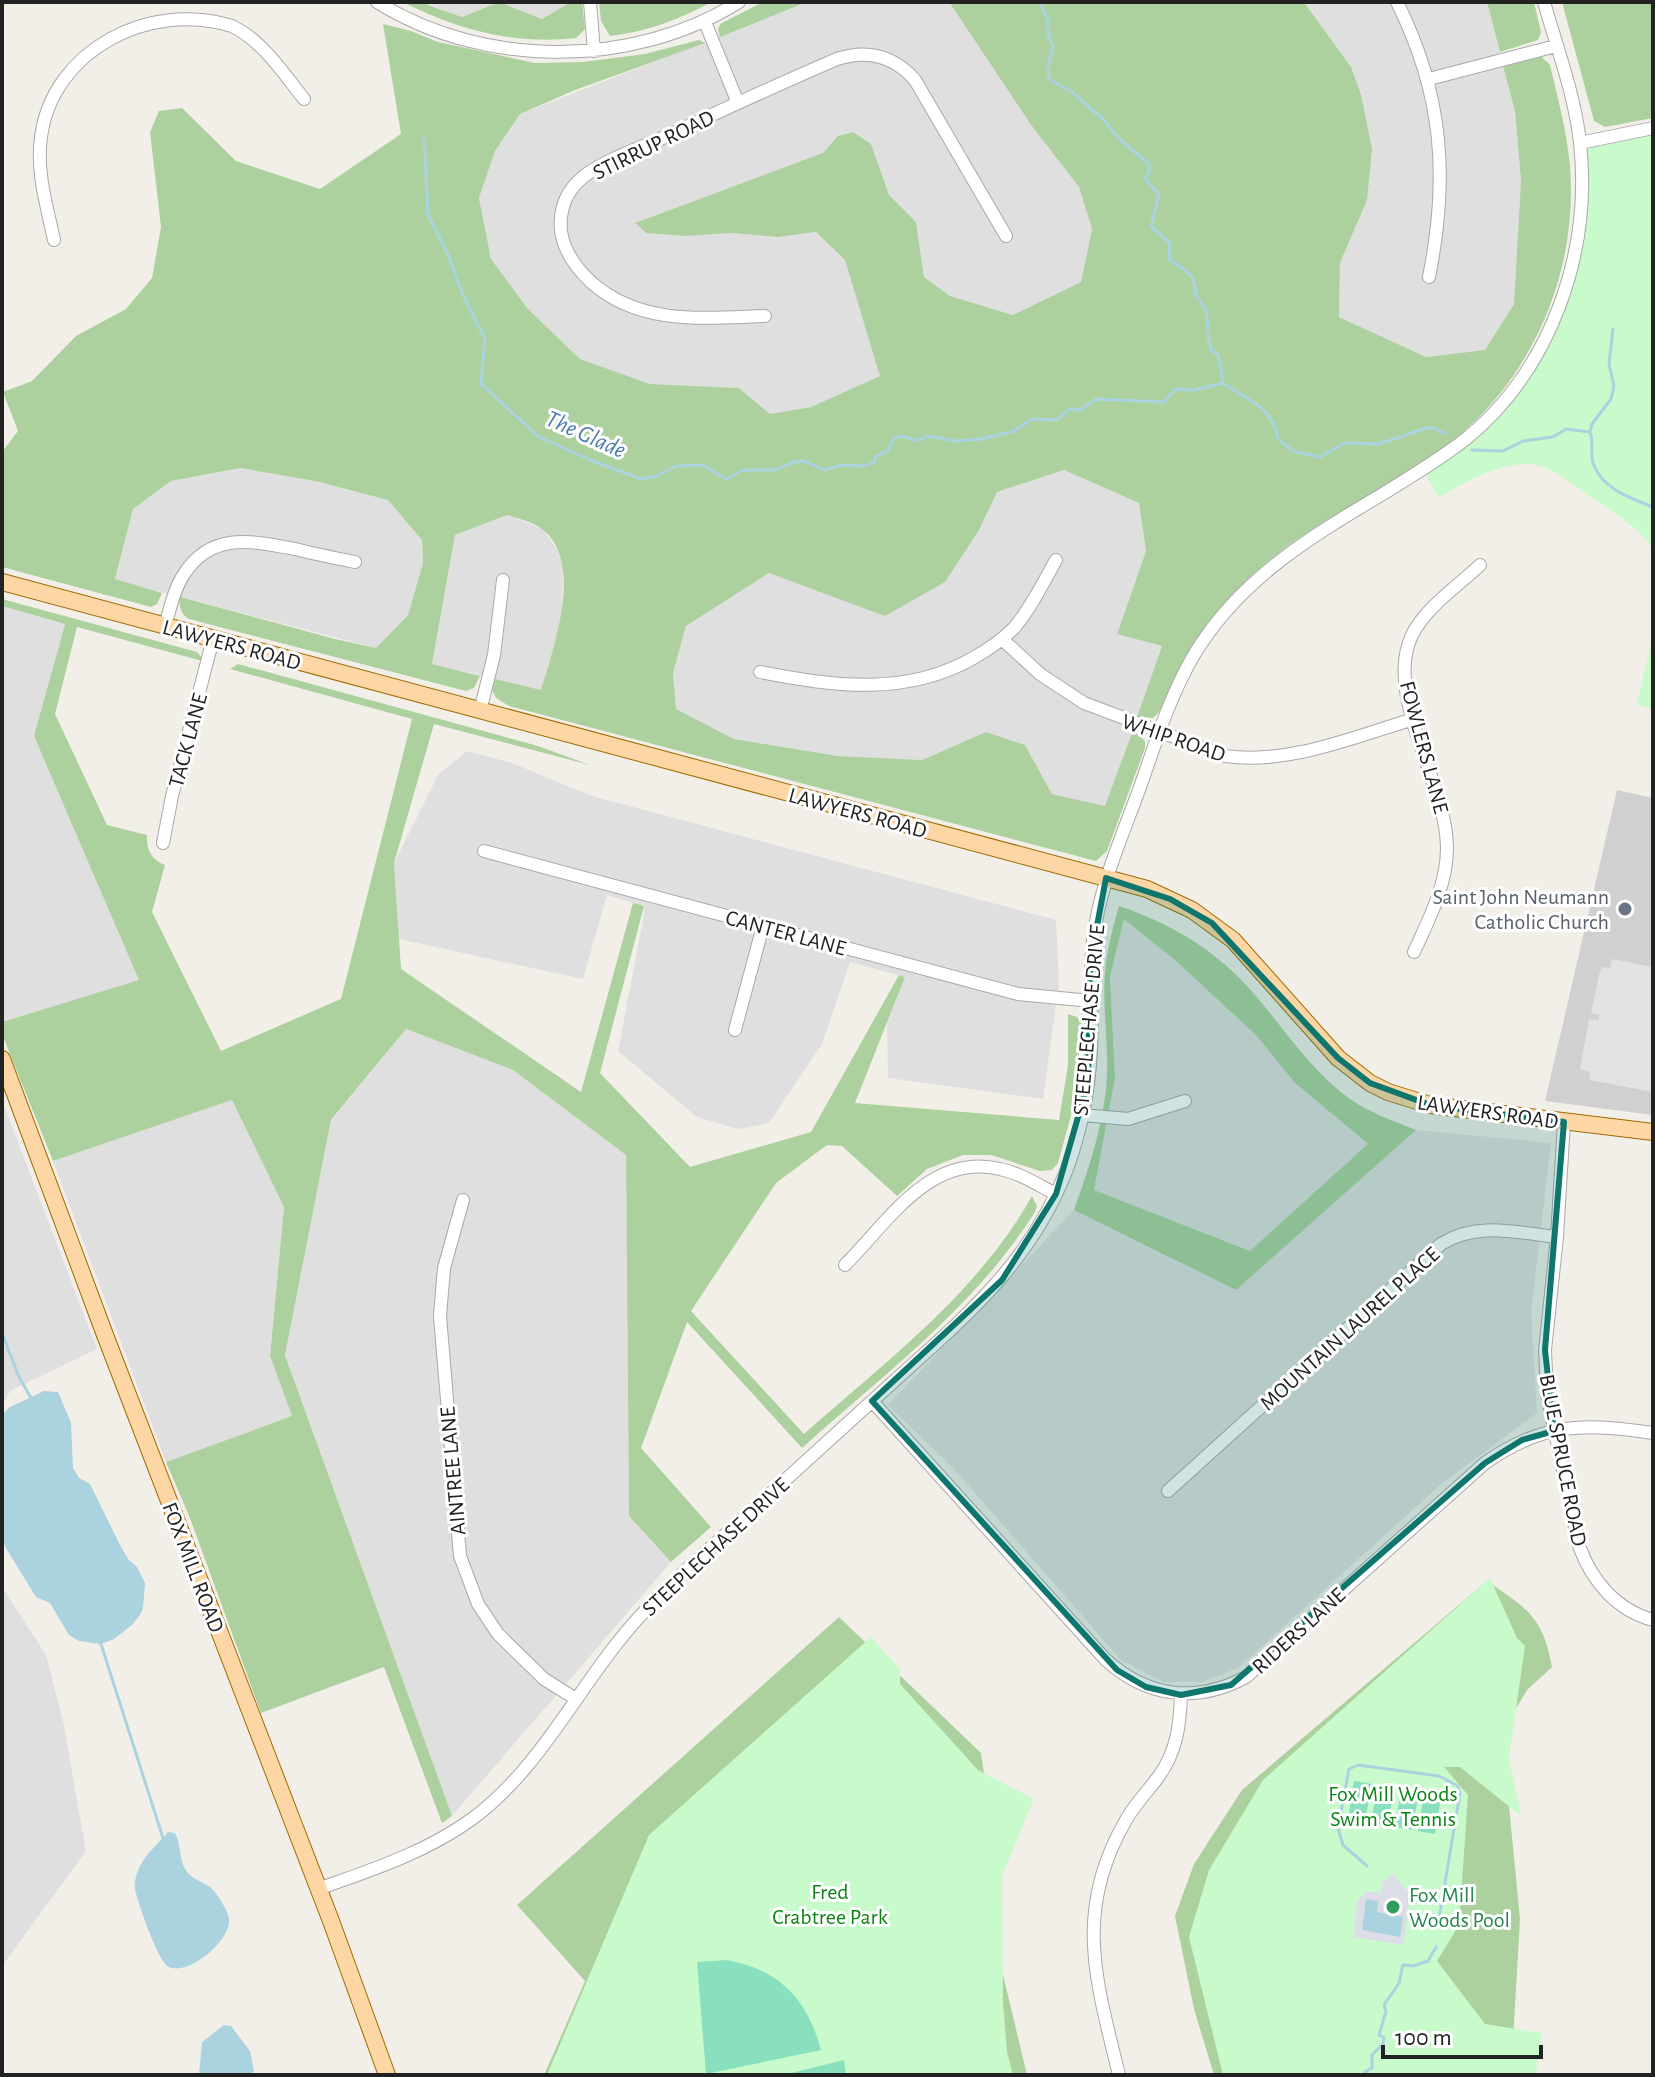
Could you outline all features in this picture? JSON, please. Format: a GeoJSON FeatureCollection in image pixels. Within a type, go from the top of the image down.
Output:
{"type":"FeatureCollection","features":[{"type":"Feature","properties":{"kind":"main road","name":"LAWYERS ROAD"},"geometry":{"type":"LineString","coordinates":[[2,582],[1106,878],[1170,899],[1212,923],[1250,956],[1338,1058],[1370,1083],[1398,1096],[1430,1105],[1653,1132]]}},
{"type":"Feature","properties":{"kind":"main road","name":"FOX MILL ROAD"},"geometry":{"type":"LineString","coordinates":[[2,1059],[387,2075]]}},
{"type":"Feature","properties":{"kind":"street"},"geometry":{"type":"LineString","coordinates":[[377,2],[419,23],[468,40],[535,51],[594,51],[660,38],[705,22],[739,2]]}},
{"type":"Feature","properties":{"kind":"street"},"geometry":{"type":"LineString","coordinates":[[590,2],[594,51]]}},
{"type":"Feature","properties":{"kind":"street"},"geometry":{"type":"LineString","coordinates":[[1397,2],[1429,79],[1437,116],[1440,214],[1429,277]]}},
{"type":"Feature","properties":{"kind":"street","name":"STEEPLECHASE DRIVE"},"geometry":{"type":"LineString","coordinates":[[318,1889],[399,1860],[442,1839],[471,1820],[530,1763],[623,1634],[661,1593],[980,1304],[1027,1247],[1056,1194],[1082,1115],[1091,1048],[1093,936],[1106,878],[1160,732],[1194,654],[1230,605],[1294,548],[1463,441],[1514,388],[1545,339],[1567,285],[1580,225],[1583,175],[1580,143],[1544,2]]}},
{"type":"Feature","properties":{"kind":"street"},"geometry":{"type":"LineString","coordinates":[[54,240],[39,157],[45,118],[60,82],[71,67],[83,53],[112,32],[161,16],[187,15],[214,19],[258,44],[304,99]]}},
{"type":"Feature","properties":{"kind":"street","name":"STIRRUP ROAD"},"geometry":{"type":"LineString","coordinates":[[705,22],[738,103]]}},
{"type":"Feature","properties":{"kind":"street"},"geometry":{"type":"LineString","coordinates":[[1429,79],[1556,46]]}},
{"type":"Feature","properties":{"kind":"street","name":"STIRRUP ROAD"},"geometry":{"type":"LineString","coordinates":[[765,316],[683,318],[660,315],[625,304],[602,291],[572,261],[560,221],[565,198],[582,178],[595,169],[849,55],[874,55],[897,63],[915,80],[1006,236]]}},
{"type":"Feature","properties":{"kind":"street"},"geometry":{"type":"LineString","coordinates":[[1580,143],[1653,128]]}},
{"type":"Feature","properties":{"kind":"street"},"geometry":{"type":"LineString","coordinates":[[165,626],[184,574],[196,559],[223,543],[252,541],[355,562]]}},
{"type":"Feature","properties":{"kind":"street"},"geometry":{"type":"LineString","coordinates":[[760,672],[863,686],[909,683],[959,666],[1002,639],[1024,615],[1056,560]]}},
{"type":"Feature","properties":{"kind":"street","name":"FOWLERS LANE"},"geometry":{"type":"LineString","coordinates":[[1414,952],[1443,883],[1447,846],[1443,816],[1414,719],[1404,672],[1407,648],[1413,634],[1430,612],[1480,565]]}},
{"type":"Feature","properties":{"kind":"street"},"geometry":{"type":"LineString","coordinates":[[480,711],[494,655],[503,580]]}},
{"type":"Feature","properties":{"kind":"street","name":"TACK LANE"},"geometry":{"type":"LineString","coordinates":[[163,843],[172,796],[213,639]]}},
{"type":"Feature","properties":{"kind":"street","name":"WHIP ROAD"},"geometry":{"type":"LineString","coordinates":[[1002,639],[1040,674],[1084,703],[1225,756],[1284,757],[1414,719]]}},
{"type":"Feature","properties":{"kind":"street","name":"CANTER LANE"},"geometry":{"type":"LineString","coordinates":[[484,851],[1018,994],[1091,1001]]}},
{"type":"Feature","properties":{"kind":"street"},"geometry":{"type":"LineString","coordinates":[[735,1030],[763,926]]}},
{"type":"Feature","properties":{"kind":"street"},"geometry":{"type":"LineString","coordinates":[[1082,1115],[1128,1119],[1185,1101]]}},
{"type":"Feature","properties":{"kind":"street","name":"BLUE SPRUCE ROAD"},"geometry":{"type":"LineString","coordinates":[[1564,1122],[1557,1237],[1545,1350],[1547,1394],[1585,1563],[1599,1585],[1618,1603],[1653,1620]]}},
{"type":"Feature","properties":{"kind":"street"},"geometry":{"type":"LineString","coordinates":[[845,1265],[916,1191],[954,1169],[969,1166],[999,1168],[1056,1194]]}},
{"type":"Feature","properties":{"kind":"street","name":"AINTREE LANE"},"geometry":{"type":"LineString","coordinates":[[463,1200],[444,1268],[440,1316],[460,1556],[478,1604],[498,1634],[544,1679],[576,1699]]}},
{"type":"Feature","properties":{"kind":"street","name":"MOUNTAIN LAUREL PLACE"},"geometry":{"type":"LineString","coordinates":[[1168,1491],[1441,1244],[1461,1234],[1487,1229],[1557,1237]]}},
{"type":"Feature","properties":{"kind":"street","name":"RIDERS LANE"},"geometry":{"type":"LineString","coordinates":[[872,1401],[1117,1670],[1146,1687],[1181,1695],[1214,1691],[1246,1677],[1485,1463],[1522,1440],[1578,1426],[1608,1426],[1653,1433]]}},
{"type":"Feature","properties":{"kind":"street"},"geometry":{"type":"LineString","coordinates":[[1119,2075],[1096,1982],[1092,1934],[1094,1909],[1116,1838],[1128,1816],[1169,1760],[1180,1726],[1181,1695]]}},
{"type":"Feature","properties":{"kind":"highlighted area"},"geometry":{"type":"Polygon","coordinates":[[[1106,878],[1170,899],[1212,923],[1338,1058],[1370,1083],[1430,1105],[1564,1122],[1545,1350],[1554,1431],[1522,1440],[1485,1463],[1231,1685],[1181,1695],[1146,1687],[1117,1670],[872,1401],[1002,1280],[1056,1194],[1088,1082],[1090,963],[1106,878]]]}},
{"type":"Feature","properties":{"kind":"shaded area"},"geometry":{"type":"Polygon","coordinates":[[[428,2],[498,2],[462,17],[428,2]]]}},
{"type":"Feature","properties":{"kind":"shaded area"},"geometry":{"type":"Polygon","coordinates":[[[499,2],[570,2],[542,19],[499,2]]]}},
{"type":"Feature","properties":{"kind":"shaded area"},"geometry":{"type":"Polygon","coordinates":[[[807,2],[949,2],[1031,125],[1079,187],[1092,229],[1081,282],[1013,315],[950,296],[924,277],[916,222],[889,195],[871,144],[838,137],[824,153],[635,224],[646,233],[686,236],[731,233],[778,237],[816,232],[845,260],[881,376],[811,407],[770,414],[739,388],[650,384],[580,359],[528,309],[491,259],[479,198],[495,151],[520,114],[807,2]]]}},
{"type":"Feature","properties":{"kind":"shaded area"},"geometry":{"type":"Polygon","coordinates":[[[1304,2],[1487,2],[1515,111],[1521,180],[1514,304],[1485,350],[1426,357],[1339,317],[1340,263],[1367,200],[1351,67],[1304,2]]]}},
{"type":"Feature","properties":{"kind":"shaded area"},"geometry":{"type":"Polygon","coordinates":[[[240,468],[315,481],[388,500],[422,540],[423,563],[408,615],[376,648],[115,580],[133,509],[171,481],[240,468]]]}},
{"type":"Feature","properties":{"kind":"shaded area"},"geometry":{"type":"Polygon","coordinates":[[[1064,470],[1139,503],[1146,551],[1117,633],[1162,646],[1106,806],[1052,794],[1025,745],[986,732],[922,760],[838,756],[734,739],[676,710],[673,673],[686,626],[769,573],[885,615],[979,530],[997,492],[1064,470]]]}},
{"type":"Feature","properties":{"kind":"shaded area"},"geometry":{"type":"Polygon","coordinates":[[[507,515],[543,529],[563,558],[562,620],[541,690],[432,664],[455,535],[507,515]]]}},
{"type":"Feature","properties":{"kind":"shaded area"},"geometry":{"type":"Polygon","coordinates":[[[2,606],[65,624],[34,736],[140,980],[2,1022],[2,606]]]}},
{"type":"Feature","properties":{"kind":"shaded area"},"geometry":{"type":"Polygon","coordinates":[[[467,751],[512,763],[592,796],[1056,920],[1059,983],[1043,1099],[888,1078],[887,1021],[905,977],[850,962],[822,1044],[769,1123],[738,1129],[697,1117],[618,1051],[644,906],[607,895],[583,979],[399,939],[394,863],[438,775],[467,751]]]}},
{"type":"Feature","properties":{"kind":"shaded area"},"geometry":{"type":"Polygon","coordinates":[[[1617,790],[1653,798],[1653,1115],[1545,1101],[1617,790]]]}},
{"type":"Feature","properties":{"kind":"shaded area"},"geometry":{"type":"Polygon","coordinates":[[[1124,918],[1256,1035],[1295,1083],[1369,1145],[1250,1251],[1094,1190],[1115,1078],[1110,977],[1124,918]]]}},
{"type":"Feature","properties":{"kind":"shaded area"},"geometry":{"type":"Polygon","coordinates":[[[1612,959],[1653,967],[1653,1092],[1589,1080],[1590,1072],[1580,1069],[1589,1019],[1598,1020],[1599,1015],[1591,1013],[1599,975],[1602,967],[1610,968],[1612,959]]]}},
{"type":"Feature","properties":{"kind":"shaded area"},"geometry":{"type":"Polygon","coordinates":[[[406,1029],[513,1070],[626,1155],[629,1516],[671,1562],[452,1816],[285,1354],[331,1121],[406,1029]]]}},
{"type":"Feature","properties":{"kind":"shaded area"},"geometry":{"type":"Polygon","coordinates":[[[2,1100],[97,1349],[10,1391],[2,1406],[2,1100]]]}},
{"type":"Feature","properties":{"kind":"shaded area"},"geometry":{"type":"Polygon","coordinates":[[[232,1100],[284,1207],[270,1356],[292,1416],[166,1462],[53,1161],[232,1100]]]}},
{"type":"Feature","properties":{"kind":"shaded area"},"geometry":{"type":"Polygon","coordinates":[[[1416,1130],[1551,1143],[1531,1312],[1537,1413],[1440,1485],[1238,1668],[1202,1682],[1163,1682],[1121,1660],[956,1471],[888,1405],[1074,1210],[1236,1290],[1416,1130]]]}},
{"type":"Feature","properties":{"kind":"shaded area"},"geometry":{"type":"Polygon","coordinates":[[[2,1587],[46,1655],[63,1721],[86,1851],[5,1962],[2,1962],[2,1587]]]}},
{"type":"Feature","properties":{"kind":"shaded area","name":"Fox Mill Woods Pool"},"geometry":{"type":"Polygon","coordinates":[[[1393,1874],[1410,1895],[1403,1945],[1354,1937],[1357,1901],[1366,1892],[1381,1892],[1383,1881],[1393,1874]]]}},
{"type":"Feature","properties":{"kind":"green space"},"geometry":{"type":"Polygon","coordinates":[[[403,2],[428,2],[428,5],[462,17],[499,2],[542,19],[569,3],[582,2],[585,29],[576,38],[509,37],[465,28],[403,2]]]}},
{"type":"Feature","properties":{"kind":"green space"},"geometry":{"type":"Polygon","coordinates":[[[599,2],[712,2],[662,24],[610,36],[601,21],[599,2]]]}},
{"type":"Feature","properties":{"kind":"green space"},"geometry":{"type":"Polygon","coordinates":[[[763,2],[807,2],[720,37],[720,24],[763,2]]]}},
{"type":"Feature","properties":{"kind":"green space"},"geometry":{"type":"Polygon","coordinates":[[[949,2],[1304,2],[1351,67],[1361,95],[1372,149],[1367,200],[1340,263],[1339,317],[1426,357],[1485,350],[1514,304],[1521,180],[1515,111],[1503,66],[1541,56],[1550,65],[1567,141],[1570,209],[1565,251],[1555,292],[1539,332],[1518,368],[1493,402],[1463,432],[1407,473],[1293,542],[1252,575],[1196,642],[1162,707],[1153,718],[1137,717],[1162,646],[1117,634],[1146,551],[1139,503],[1064,470],[997,492],[979,530],[945,582],[885,616],[769,573],[686,626],[673,673],[676,709],[734,739],[838,756],[922,760],[986,732],[1025,745],[1052,794],[1105,806],[1133,730],[1145,741],[1145,748],[1107,851],[1096,861],[509,706],[496,698],[492,690],[495,679],[541,690],[558,630],[564,584],[562,562],[555,544],[542,529],[507,515],[455,535],[432,664],[480,676],[474,688],[466,691],[189,619],[181,610],[180,597],[376,648],[408,615],[423,563],[422,540],[388,500],[315,481],[240,468],[171,481],[133,509],[115,579],[162,593],[157,604],[151,607],[2,567],[2,452],[18,431],[3,392],[32,381],[76,336],[126,309],[152,278],[161,227],[150,132],[159,111],[182,108],[236,161],[320,189],[401,134],[383,24],[438,42],[535,63],[583,62],[645,54],[699,40],[705,43],[575,90],[520,114],[495,151],[479,198],[491,259],[528,309],[580,359],[650,384],[739,388],[770,414],[811,407],[880,376],[845,260],[816,232],[778,237],[731,233],[686,236],[646,233],[635,223],[823,153],[838,136],[853,132],[871,144],[889,195],[916,222],[924,277],[950,296],[1013,315],[1081,282],[1092,229],[1079,187],[1031,125],[949,2]]]}},
{"type":"Feature","properties":{"kind":"green space"},"geometry":{"type":"Polygon","coordinates":[[[1487,2],[1534,2],[1541,32],[1538,40],[1500,52],[1487,2]]]}},
{"type":"Feature","properties":{"kind":"green space"},"geometry":{"type":"Polygon","coordinates":[[[1562,2],[1653,2],[1653,118],[1605,127],[1594,121],[1562,2]]]}},
{"type":"Feature","properties":{"kind":"green space"},"geometry":{"type":"Polygon","coordinates":[[[1653,128],[1653,548],[1616,514],[1544,467],[1518,464],[1504,467],[1462,484],[1439,498],[1426,475],[1530,364],[1575,254],[1580,143],[1653,128]]]}},
{"type":"Feature","properties":{"kind":"green space"},"geometry":{"type":"Polygon","coordinates":[[[2,599],[197,652],[206,662],[77,627],[55,714],[107,825],[147,835],[150,853],[165,865],[152,912],[221,1051],[341,999],[412,719],[230,669],[238,664],[538,746],[590,765],[434,724],[394,863],[401,969],[581,1092],[633,903],[644,906],[600,1073],[690,1167],[811,1132],[899,975],[905,977],[855,1103],[1059,1120],[1068,1065],[1068,1014],[1077,1017],[1082,1024],[1075,1101],[1058,1163],[1052,1170],[1040,1171],[991,1155],[963,1155],[927,1169],[897,1196],[842,1146],[827,1145],[776,1183],[691,1311],[804,1434],[958,1295],[1010,1231],[1032,1196],[1037,1206],[1011,1246],[957,1309],[802,1448],[687,1322],[641,1448],[711,1527],[671,1562],[629,1516],[626,1155],[513,1070],[406,1029],[331,1120],[285,1355],[452,1816],[442,1823],[384,1667],[261,1713],[190,1518],[166,1462],[292,1416],[270,1356],[284,1207],[232,1100],[53,1161],[2,1034],[2,1022],[139,980],[34,736],[65,624],[2,606],[2,599]]]}},
{"type":"Feature","properties":{"kind":"green space"},"geometry":{"type":"Polygon","coordinates":[[[1653,635],[1653,710],[1637,704],[1653,635]]]}},
{"type":"Feature","properties":{"kind":"green space"},"geometry":{"type":"Polygon","coordinates":[[[1119,906],[1172,928],[1219,959],[1247,986],[1308,1060],[1335,1087],[1366,1108],[1416,1130],[1236,1290],[1074,1210],[1104,1106],[1107,1075],[1105,972],[1119,906]],[[1124,919],[1110,977],[1115,1078],[1094,1190],[1250,1251],[1368,1144],[1295,1083],[1256,1035],[1176,961],[1124,919]]]}},
{"type":"Feature","properties":{"kind":"green space","name":"Fox Mill Woods Swim & Tennis"},"geometry":{"type":"Polygon","coordinates":[[[1490,1578],[1517,1638],[1525,1646],[1509,1758],[1521,1816],[1460,1767],[1444,1767],[1468,1795],[1459,1925],[1437,1961],[1485,2024],[1542,2033],[1536,2075],[1223,2075],[1189,1937],[1209,1870],[1263,1780],[1490,1578]]]}},
{"type":"Feature","properties":{"kind":"green space","name":"Fox Mill Woods Swim & Tennis"},"geometry":{"type":"Polygon","coordinates":[[[1487,1581],[1531,1615],[1544,1636],[1552,1667],[1527,1690],[1509,1720],[1506,1775],[1520,1919],[1511,2075],[1214,2075],[1194,2009],[1175,1916],[1194,1864],[1242,1790],[1487,1581]]]}},
{"type":"Feature","properties":{"kind":"green space","name":"Fred Crabtree Park"},"geometry":{"type":"Polygon","coordinates":[[[839,1617],[981,1753],[991,1822],[999,1958],[1027,2075],[542,2075],[585,1981],[517,1905],[839,1617]]]}},
{"type":"Feature","properties":{"kind":"green space","name":"Fred Crabtree Park"},"geometry":{"type":"Polygon","coordinates":[[[871,1637],[900,1669],[900,1684],[978,1770],[1034,1799],[1002,1876],[1003,2002],[1007,2052],[1013,2075],[547,2075],[649,1835],[871,1637]]]}},
{"type":"Feature","properties":{"kind":"green space"},"geometry":{"type":"Polygon","coordinates":[[[1354,1781],[1372,1784],[1365,1821],[1348,1819],[1354,1781]]]}},
{"type":"Feature","properties":{"kind":"green space"},"geometry":{"type":"Polygon","coordinates":[[[1377,1785],[1394,1788],[1388,1826],[1371,1823],[1377,1785]]]}},
{"type":"Feature","properties":{"kind":"green space"},"geometry":{"type":"Polygon","coordinates":[[[1401,1790],[1419,1793],[1412,1830],[1395,1827],[1401,1790]]]}},
{"type":"Feature","properties":{"kind":"green space"},"geometry":{"type":"Polygon","coordinates":[[[1424,1794],[1441,1797],[1435,1834],[1418,1831],[1424,1794]]]}},
{"type":"Feature","properties":{"kind":"green space"},"geometry":{"type":"Polygon","coordinates":[[[727,1960],[762,1971],[789,1990],[808,2016],[821,2050],[706,2074],[697,1962],[727,1960]]]}},
{"type":"Feature","properties":{"kind":"green space"},"geometry":{"type":"Polygon","coordinates":[[[844,2060],[846,2075],[783,2075],[844,2060]]]}},
{"type":"Feature","properties":{"kind":"water"},"geometry":{"type":"Polygon","coordinates":[[[44,1391],[58,1392],[71,1423],[73,1468],[79,1478],[90,1484],[120,1545],[145,1583],[140,1615],[114,1639],[101,1644],[79,1641],[69,1635],[50,1603],[36,1597],[2,1539],[2,1415],[10,1407],[44,1391]]]}},
{"type":"Feature","properties":{"kind":"water"},"geometry":{"type":"Polygon","coordinates":[[[168,1832],[175,1833],[187,1872],[213,1890],[229,1918],[228,1927],[217,1946],[198,1961],[177,1968],[169,1967],[159,1955],[135,1887],[143,1860],[168,1832]]]}},
{"type":"Feature","properties":{"kind":"water"},"geometry":{"type":"Polygon","coordinates":[[[1366,1899],[1378,1901],[1377,1912],[1403,1917],[1400,1937],[1362,1930],[1366,1899]]]}},
{"type":"Feature","properties":{"kind":"water"},"geometry":{"type":"Polygon","coordinates":[[[224,2025],[231,2026],[250,2051],[254,2071],[249,2075],[199,2075],[202,2042],[224,2025]]]}},
{"type":"Feature","properties":{"kind":"waterway"},"geometry":{"type":"LineString","coordinates":[[1040,2],[1048,20],[1048,34],[1053,46],[1048,67],[1049,79],[1072,92],[1149,164],[1149,173],[1145,178],[1159,195],[1151,227],[1170,243],[1169,259],[1193,279],[1196,295],[1206,310],[1209,341],[1212,351],[1218,354],[1223,383]]}},
{"type":"Feature","properties":{"kind":"waterway","name":"The Glade"},"geometry":{"type":"LineString","coordinates":[[424,137],[428,214],[485,339],[481,384],[539,437],[642,479],[657,476],[676,466],[703,465],[726,479],[743,470],[775,470],[804,461],[824,470],[842,465],[865,466],[888,451],[894,438],[902,436],[917,441],[928,436],[956,441],[982,439],[1014,431],[1032,419],[1057,420],[1070,409],[1080,410],[1096,399],[1164,402],[1175,389],[1194,390],[1223,383],[1265,412],[1278,439],[1293,451],[1320,457],[1345,443],[1379,444],[1426,428],[1446,434]]}},
{"type":"Feature","properties":{"kind":"waterway"},"geometry":{"type":"LineString","coordinates":[[1590,432],[1592,424],[1611,399],[1614,386],[1609,364],[1613,329]]}},
{"type":"Feature","properties":{"kind":"waterway","name":"The Glade"},"geometry":{"type":"LineString","coordinates":[[1472,450],[1503,451],[1523,441],[1553,437],[1566,429],[1590,432]]}},
{"type":"Feature","properties":{"kind":"waterway","name":"The Glade"},"geometry":{"type":"LineString","coordinates":[[1590,432],[1593,463],[1603,480],[1618,491],[1653,507]]}},
{"type":"Feature","properties":{"kind":"waterway"},"geometry":{"type":"LineString","coordinates":[[2,1333],[19,1377],[31,1398]]}},
{"type":"Feature","properties":{"kind":"waterway"},"geometry":{"type":"LineString","coordinates":[[101,1644],[163,1838]]}},
{"type":"Feature","properties":{"kind":"waterway"},"geometry":{"type":"LineString","coordinates":[[1367,1866],[1343,1845],[1338,1828],[1349,1769],[1358,1765],[1439,1776],[1458,1786],[1460,1793],[1439,1919]]}},
{"type":"Feature","properties":{"kind":"waterway"},"geometry":{"type":"LineString","coordinates":[[1366,2075],[1365,2072],[1372,2068],[1372,2055],[1383,2044],[1384,2038],[1379,2035],[1386,2011],[1384,2005],[1399,1983],[1403,1965],[1413,1966],[1428,1961],[1436,1947]]}},
{"type":"Feature","properties":{"kind":"place","name":"Saint John Neumann Catholic Church"},"geometry":{"type":"Point","coordinates":[1625,909]}},
{"type":"Feature","properties":{"kind":"place","name":"Fox Mill Woods Pool"},"geometry":{"type":"Point","coordinates":[1393,1907]}}]}
